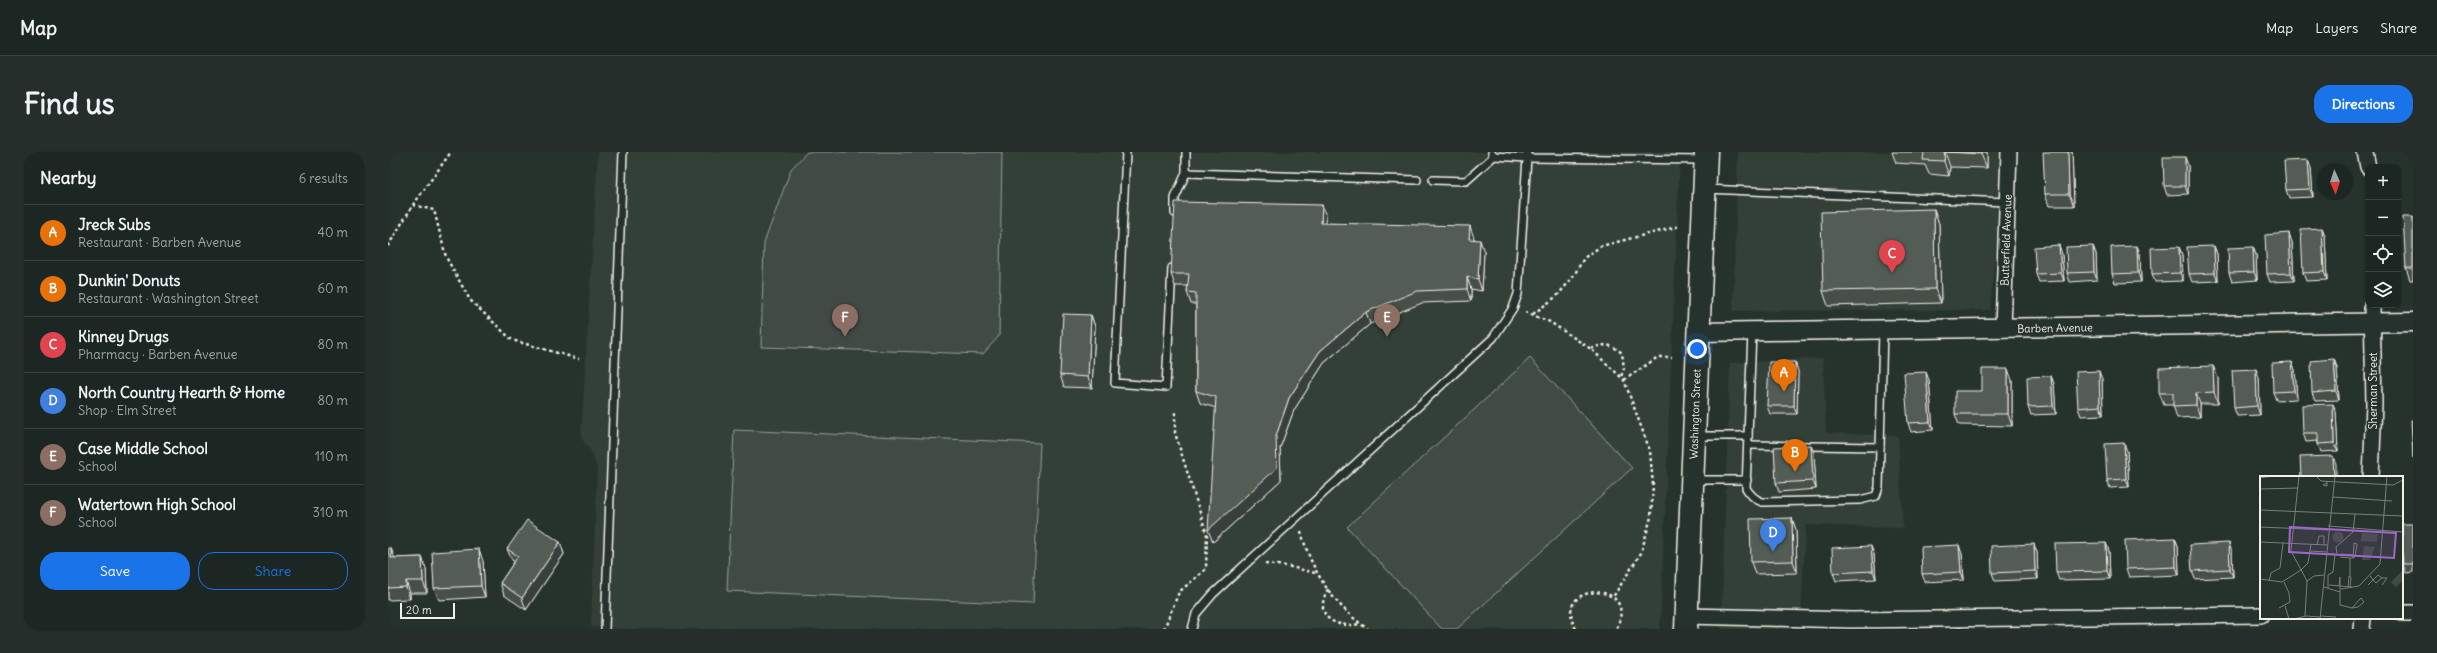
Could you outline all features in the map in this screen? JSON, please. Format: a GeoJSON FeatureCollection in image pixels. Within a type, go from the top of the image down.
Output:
{"type":"FeatureCollection","features":[{"type":"Feature","properties":{"kind":"main road","name":"Washington Street"},"geometry":{"type":"LineString","coordinates":[[1687,623],[1697,332],[1706,156]]}},
{"type":"Feature","properties":{"kind":"street","name":"Butterfield Avenue"},"geometry":{"type":"LineString","coordinates":[[2003,329],[2009,152]]}},
{"type":"Feature","properties":{"kind":"street"},"geometry":{"type":"LineString","coordinates":[[2365,152],[2367,164]]}},
{"type":"Feature","properties":{"kind":"street","name":"Barben Avenue"},"geometry":{"type":"LineString","coordinates":[[1697,332],[2003,329],[2372,314],[2413,322]]}},
{"type":"Feature","properties":{"kind":"street","name":"Sherman Street"},"geometry":{"type":"LineString","coordinates":[[2372,314],[2374,404],[2372,476]]}},
{"type":"Feature","properties":{"kind":"street"},"geometry":{"type":"LineString","coordinates":[[1687,623],[2260,614]]}},
{"type":"Feature","properties":{"kind":"street"},"geometry":{"type":"LineString","coordinates":[[2362,629],[2363,619]]}},
{"type":"Feature","properties":{"kind":"lane"},"geometry":{"type":"LineString","coordinates":[[605,629],[623,152]]}},
{"type":"Feature","properties":{"kind":"lane"},"geometry":{"type":"LineString","coordinates":[[1126,152],[1115,383],[1166,387],[1172,261]]}},
{"type":"Feature","properties":{"kind":"lane"},"geometry":{"type":"LineString","coordinates":[[1174,221],[1175,198],[1186,173],[1186,152]]}},
{"type":"Feature","properties":{"kind":"lane"},"geometry":{"type":"LineString","coordinates":[[1432,180],[1466,181],[1492,154],[1706,156]]}},
{"type":"Feature","properties":{"kind":"lane"},"geometry":{"type":"LineString","coordinates":[[1192,629],[1196,614],[1248,562],[1493,338],[1513,308],[1518,294],[1527,155]]}},
{"type":"Feature","properties":{"kind":"lane"},"geometry":{"type":"LineString","coordinates":[[1186,173],[1417,180]]}},
{"type":"Feature","properties":{"kind":"lane"},"geometry":{"type":"LineString","coordinates":[[1704,189],[2007,202]]}},
{"type":"Feature","properties":{"kind":"lane"},"geometry":{"type":"LineString","coordinates":[[1752,332],[1746,488],[1755,500],[1762,502],[1870,499],[1876,496],[1879,487],[1883,329]]}},
{"type":"Feature","properties":{"kind":"lane"},"geometry":{"type":"LineString","coordinates":[[1694,436],[1748,436]]}},
{"type":"Feature","properties":{"kind":"lane"},"geometry":{"type":"LineString","coordinates":[[1748,445],[1880,447]]}},
{"type":"Feature","properties":{"kind":"lane"},"geometry":{"type":"LineString","coordinates":[[1692,480],[1747,480]]}},
{"type":"Feature","properties":{"kind":"path"},"geometry":{"type":"LineString","coordinates":[[388,246],[413,205],[451,152]]}},
{"type":"Feature","properties":{"kind":"path"},"geometry":{"type":"LineString","coordinates":[[413,205],[434,210],[446,257],[470,300],[512,340],[579,359]]}},
{"type":"Feature","properties":{"kind":"path"},"geometry":{"type":"LineString","coordinates":[[1532,315],[1557,296],[1573,277],[1584,258],[1601,246],[1680,226]]}},
{"type":"Feature","properties":{"kind":"path"},"geometry":{"type":"LineString","coordinates":[[1513,308],[1550,322],[1591,349],[1624,380],[1650,451],[1653,485],[1651,517],[1642,553],[1612,597]]}},
{"type":"Feature","properties":{"kind":"path"},"geometry":{"type":"LineString","coordinates":[[1591,349],[1601,344],[1613,346],[1622,353],[1624,368],[1621,377]]}},
{"type":"Feature","properties":{"kind":"path"},"geometry":{"type":"LineString","coordinates":[[1624,380],[1658,357],[1672,357]]}},
{"type":"Feature","properties":{"kind":"path"},"geometry":{"type":"LineString","coordinates":[[1164,629],[1179,592],[1206,569],[1207,535],[1175,433],[1175,410]]}},
{"type":"Feature","properties":{"kind":"path"},"geometry":{"type":"LineString","coordinates":[[1297,517],[1305,548],[1315,573],[1339,604],[1360,624],[1368,629]]}},
{"type":"Feature","properties":{"kind":"path"},"geometry":{"type":"LineString","coordinates":[[1248,562],[1287,566],[1315,573]]}},
{"type":"Feature","properties":{"kind":"path"},"geometry":{"type":"LineString","coordinates":[[1328,589],[1322,604],[1323,615],[1331,624],[1340,628],[1352,628],[1360,624]]}},
{"type":"Feature","properties":{"kind":"path"},"geometry":{"type":"LineString","coordinates":[[1576,629],[1572,622],[1571,611],[1575,602],[1583,594],[1593,591],[1603,592],[1612,597],[1619,607],[1620,618],[1616,629]]}},
{"type":"Feature","properties":{"kind":"shaded area"},"geometry":{"type":"Polygon","coordinates":[[[598,152],[1680,152],[1660,629],[628,629],[591,627],[597,467],[591,451],[581,438],[598,152]]]}},
{"type":"Feature","properties":{"kind":"shaded area"},"geometry":{"type":"Polygon","coordinates":[[[807,152],[1002,152],[999,336],[983,354],[761,347],[764,243],[791,169],[807,152]]]}},
{"type":"Feature","properties":{"kind":"shaded area"},"geometry":{"type":"Polygon","coordinates":[[[1738,152],[2004,152],[1990,310],[1733,311],[1738,152]]]}},
{"type":"Feature","properties":{"kind":"shaded area"},"geometry":{"type":"Polygon","coordinates":[[[1530,358],[1632,468],[1457,629],[1442,629],[1347,527],[1530,358]]]}},
{"type":"Feature","properties":{"kind":"shaded area"},"geometry":{"type":"Polygon","coordinates":[[[1823,358],[1826,433],[1898,436],[1903,528],[1806,525],[1800,629],[1721,629],[1730,363],[1823,358]]]}},
{"type":"Feature","properties":{"kind":"shaded area"},"geometry":{"type":"Polygon","coordinates":[[[734,430],[1040,443],[1033,604],[727,591],[734,430]]]}},
{"type":"Feature","properties":{"kind":"building"},"geometry":{"type":"Polygon","coordinates":[[[1924,152],[1945,152],[1944,161],[1923,160],[1924,152]]]}},
{"type":"Feature","properties":{"kind":"building"},"geometry":{"type":"Polygon","coordinates":[[[1946,152],[1981,152],[1981,154],[1946,152]]]}},
{"type":"Feature","properties":{"kind":"building"},"geometry":{"type":"Polygon","coordinates":[[[2043,152],[2068,152],[2069,194],[2045,194],[2043,152]]]}},
{"type":"Feature","properties":{"kind":"building"},"geometry":{"type":"Polygon","coordinates":[[[2163,157],[2185,157],[2185,186],[2164,186],[2163,157]]]}},
{"type":"Feature","properties":{"kind":"building"},"geometry":{"type":"Polygon","coordinates":[[[2308,160],[2310,189],[2286,190],[2284,161],[2308,160]]]}},
{"type":"Feature","properties":{"kind":"building"},"geometry":{"type":"Polygon","coordinates":[[[1175,202],[1322,205],[1321,223],[1470,226],[1469,239],[1480,240],[1478,279],[1467,277],[1467,289],[1417,291],[1366,312],[1320,351],[1289,398],[1276,436],[1277,468],[1208,530],[1216,397],[1196,391],[1196,293],[1187,292],[1189,274],[1171,274],[1175,202]]]}},
{"type":"Feature","properties":{"kind":"building"},"geometry":{"type":"Polygon","coordinates":[[[1934,209],[1935,289],[1823,291],[1821,212],[1934,209]]]}},
{"type":"Feature","properties":{"kind":"building"},"geometry":{"type":"Polygon","coordinates":[[[2403,217],[2413,217],[2413,268],[2406,268],[2403,217]]]}},
{"type":"Feature","properties":{"kind":"building"},"geometry":{"type":"Polygon","coordinates":[[[2322,228],[2324,272],[2303,273],[2301,229],[2322,228]]]}},
{"type":"Feature","properties":{"kind":"building"},"geometry":{"type":"Polygon","coordinates":[[[2289,233],[2291,273],[2267,274],[2265,235],[2289,233]]]}},
{"type":"Feature","properties":{"kind":"building"},"geometry":{"type":"Polygon","coordinates":[[[2059,245],[2061,273],[2036,274],[2034,247],[2059,245]]]}},
{"type":"Feature","properties":{"kind":"building"},"geometry":{"type":"Polygon","coordinates":[[[2093,246],[2094,272],[2067,273],[2066,247],[2093,246]]]}},
{"type":"Feature","properties":{"kind":"building"},"geometry":{"type":"Polygon","coordinates":[[[2137,246],[2138,273],[2112,274],[2111,247],[2137,246]]]}},
{"type":"Feature","properties":{"kind":"building"},"geometry":{"type":"Polygon","coordinates":[[[2214,246],[2215,273],[2189,274],[2187,247],[2214,246]]]}},
{"type":"Feature","properties":{"kind":"building"},"geometry":{"type":"Polygon","coordinates":[[[2179,247],[2180,273],[2152,274],[2151,248],[2179,247]]]}},
{"type":"Feature","properties":{"kind":"building"},"geometry":{"type":"Polygon","coordinates":[[[2253,247],[2254,272],[2229,273],[2228,248],[2253,247]]]}},
{"type":"Feature","properties":{"kind":"building"},"geometry":{"type":"Polygon","coordinates":[[[1063,314],[1091,315],[1088,377],[1060,375],[1063,314]]]}},
{"type":"Feature","properties":{"kind":"building"},"geometry":{"type":"Polygon","coordinates":[[[2334,359],[2336,391],[2312,393],[2311,361],[2334,359]]]}},
{"type":"Feature","properties":{"kind":"building"},"geometry":{"type":"Polygon","coordinates":[[[1769,362],[1795,362],[1794,406],[1767,406],[1769,362]]]}},
{"type":"Feature","properties":{"kind":"building"},"geometry":{"type":"Polygon","coordinates":[[[2292,362],[2294,391],[2273,392],[2272,363],[2292,362]]]}},
{"type":"Feature","properties":{"kind":"building"},"geometry":{"type":"Polygon","coordinates":[[[2213,366],[2214,392],[2196,393],[2196,405],[2173,406],[2173,393],[2159,393],[2159,368],[2213,366]]]}},
{"type":"Feature","properties":{"kind":"building"},"geometry":{"type":"Polygon","coordinates":[[[1982,369],[2008,369],[2008,414],[1955,414],[1955,391],[1982,391],[1982,369]]]}},
{"type":"Feature","properties":{"kind":"building"},"geometry":{"type":"Polygon","coordinates":[[[2256,369],[2257,406],[2234,408],[2232,370],[2256,369]]]}},
{"type":"Feature","properties":{"kind":"building"},"geometry":{"type":"Polygon","coordinates":[[[2099,371],[2100,406],[2078,408],[2076,372],[2099,371]]]}},
{"type":"Feature","properties":{"kind":"building"},"geometry":{"type":"Polygon","coordinates":[[[1926,372],[1930,422],[1908,423],[1904,373],[1926,372]]]}},
{"type":"Feature","properties":{"kind":"building"},"geometry":{"type":"Polygon","coordinates":[[[2051,376],[2053,406],[2028,407],[2027,377],[2051,376]]]}},
{"type":"Feature","properties":{"kind":"building"},"geometry":{"type":"Polygon","coordinates":[[[2333,404],[2334,443],[2318,444],[2318,433],[2303,433],[2302,405],[2333,404]]]}},
{"type":"Feature","properties":{"kind":"building"},"geometry":{"type":"Polygon","coordinates":[[[2411,420],[2413,420],[2413,458],[2411,420]]]}},
{"type":"Feature","properties":{"kind":"building"},"geometry":{"type":"Polygon","coordinates":[[[2124,443],[2126,479],[2107,480],[2105,444],[2124,443]]]}},
{"type":"Feature","properties":{"kind":"building"},"geometry":{"type":"Polygon","coordinates":[[[1811,445],[1813,481],[1776,483],[1774,447],[1811,445]]]}},
{"type":"Feature","properties":{"kind":"building"},"geometry":{"type":"Polygon","coordinates":[[[2333,456],[2334,476],[2301,476],[2300,457],[2333,456]]]}},
{"type":"Feature","properties":{"kind":"building"},"geometry":{"type":"Polygon","coordinates":[[[1792,518],[1793,561],[1751,562],[1750,519],[1792,518]]]}},
{"type":"Feature","properties":{"kind":"building"},"geometry":{"type":"Polygon","coordinates":[[[527,520],[560,542],[522,598],[500,583],[518,556],[507,549],[527,520]]]}},
{"type":"Feature","properties":{"kind":"building"},"geometry":{"type":"Polygon","coordinates":[[[2403,524],[2413,524],[2413,564],[2403,564],[2403,524]]]}},
{"type":"Feature","properties":{"kind":"building"},"geometry":{"type":"Polygon","coordinates":[[[2175,538],[2176,567],[2126,569],[2125,540],[2175,538]]]}},
{"type":"Feature","properties":{"kind":"building"},"geometry":{"type":"Polygon","coordinates":[[[2106,543],[2107,571],[2056,572],[2055,544],[2106,543]]]}},
{"type":"Feature","properties":{"kind":"building"},"geometry":{"type":"Polygon","coordinates":[[[2229,543],[2230,569],[2192,571],[2190,545],[2229,543]]]}},
{"type":"Feature","properties":{"kind":"building"},"geometry":{"type":"Polygon","coordinates":[[[2034,544],[2035,571],[1992,573],[1991,546],[2034,544]]]}},
{"type":"Feature","properties":{"kind":"building"},"geometry":{"type":"Polygon","coordinates":[[[1959,545],[1961,572],[1922,574],[1921,547],[1959,545]]]}},
{"type":"Feature","properties":{"kind":"building"},"geometry":{"type":"Polygon","coordinates":[[[1871,546],[1873,571],[1833,573],[1832,548],[1871,546]]]}},
{"type":"Feature","properties":{"kind":"building"},"geometry":{"type":"Polygon","coordinates":[[[388,548],[391,548],[391,558],[422,557],[423,581],[406,581],[406,587],[388,588],[388,548]]]}},
{"type":"Feature","properties":{"kind":"building"},"geometry":{"type":"Polygon","coordinates":[[[479,549],[481,586],[434,588],[432,552],[479,549]]]}},
{"type":"Feature","properties":{"kind":"place","name":"Kinney Drugs"},"geometry":{"type":"Point","coordinates":[1892,273]}},
{"type":"Feature","properties":{"kind":"place","name":"Watertown High School"},"geometry":{"type":"Point","coordinates":[845,337]}},
{"type":"Feature","properties":{"kind":"place","name":"Case Middle School"},"geometry":{"type":"Point","coordinates":[1387,337]}},
{"type":"Feature","properties":{"kind":"place","name":"Jreck Subs"},"geometry":{"type":"Point","coordinates":[1784,392]}},
{"type":"Feature","properties":{"kind":"place","name":"Dunkin' Donuts"},"geometry":{"type":"Point","coordinates":[1795,472]}},
{"type":"Feature","properties":{"kind":"place","name":"North Country Hearth & Home"},"geometry":{"type":"Point","coordinates":[1773,552]}}]}
